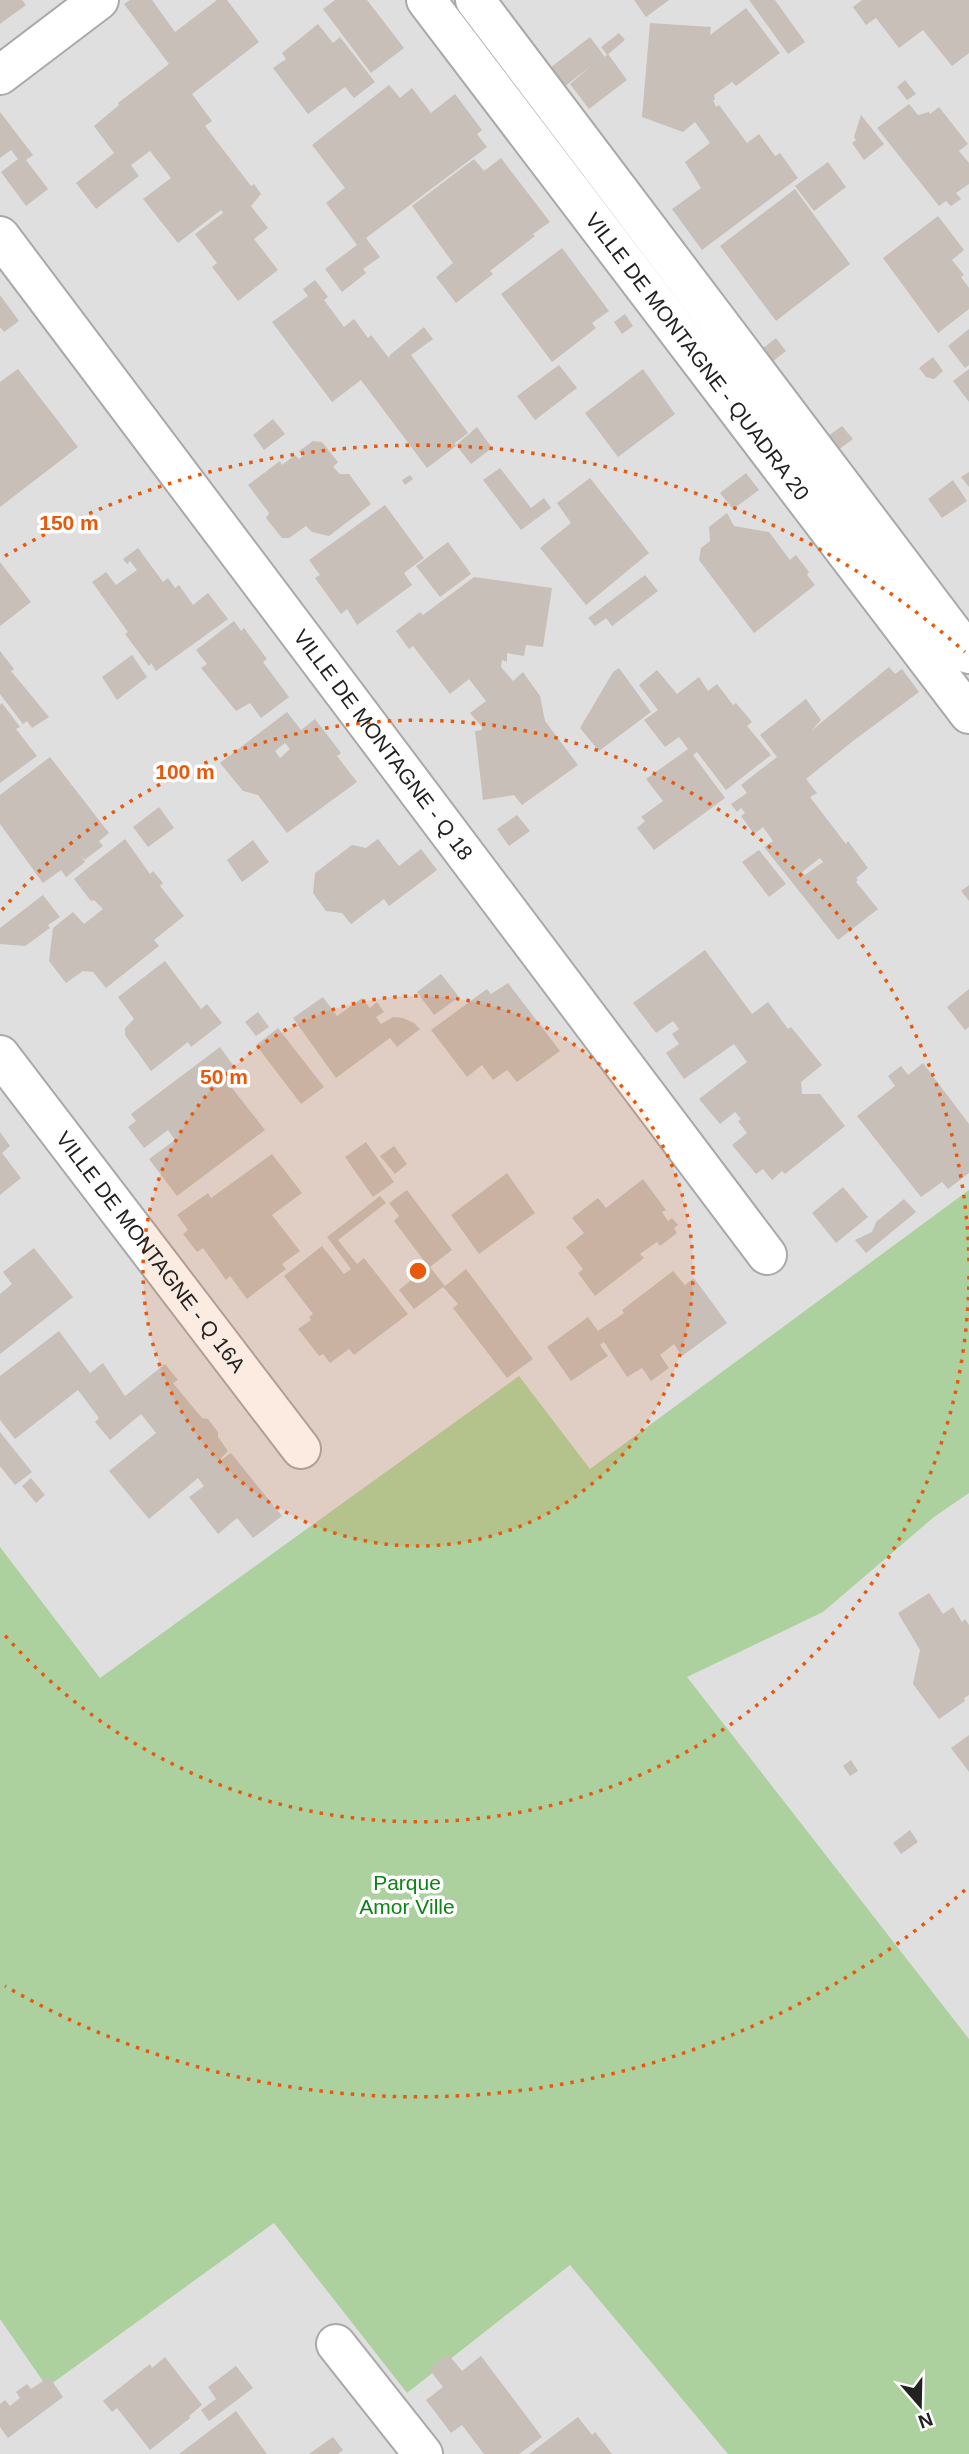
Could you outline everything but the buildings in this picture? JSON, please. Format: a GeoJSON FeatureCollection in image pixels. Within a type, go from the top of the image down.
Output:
{"type":"FeatureCollection","features":[{"type":"Feature","properties":{"kind":"street"},"geometry":{"type":"LineString","coordinates":[[0,75],[99,0]]}},
{"type":"Feature","properties":{"kind":"street","name":"VILLE DE MONTAGNE - QUADRA 20"},"geometry":{"type":"LineString","coordinates":[[426,0],[969,714]]}},
{"type":"Feature","properties":{"kind":"street","name":"VILLE DE MONTAGNE - QUADRA 20"},"geometry":{"type":"LineString","coordinates":[[475,0],[969,654]]}},
{"type":"Feature","properties":{"kind":"street","name":"VILLE DE MONTAGNE - Q 18"},"geometry":{"type":"LineString","coordinates":[[0,236],[767,1255]]}},
{"type":"Feature","properties":{"kind":"street","name":"VILLE DE MONTAGNE - Q 16A"},"geometry":{"type":"LineString","coordinates":[[0,1055],[301,1449]]}},
{"type":"Feature","properties":{"kind":"street"},"geometry":{"type":"LineString","coordinates":[[336,2344],[423,2454]]}},
{"type":"Feature","properties":{"kind":"shaded area"},"geometry":{"type":"Polygon","coordinates":[[[0,0],[969,0],[969,2454],[0,2454],[0,0]]]}},
{"type":"Feature","properties":{"kind":"green space","name":"Parque Amor Ville"},"geometry":{"type":"Polygon","coordinates":[[[969,1190],[969,1493],[934,1517],[823,1612],[687,1677],[969,2039],[969,2454],[728,2454],[570,2265],[407,2393],[274,2223],[47,2387],[0,2319],[0,1547],[100,1678],[519,1376],[590,1469],[969,1190]]]}}]}
